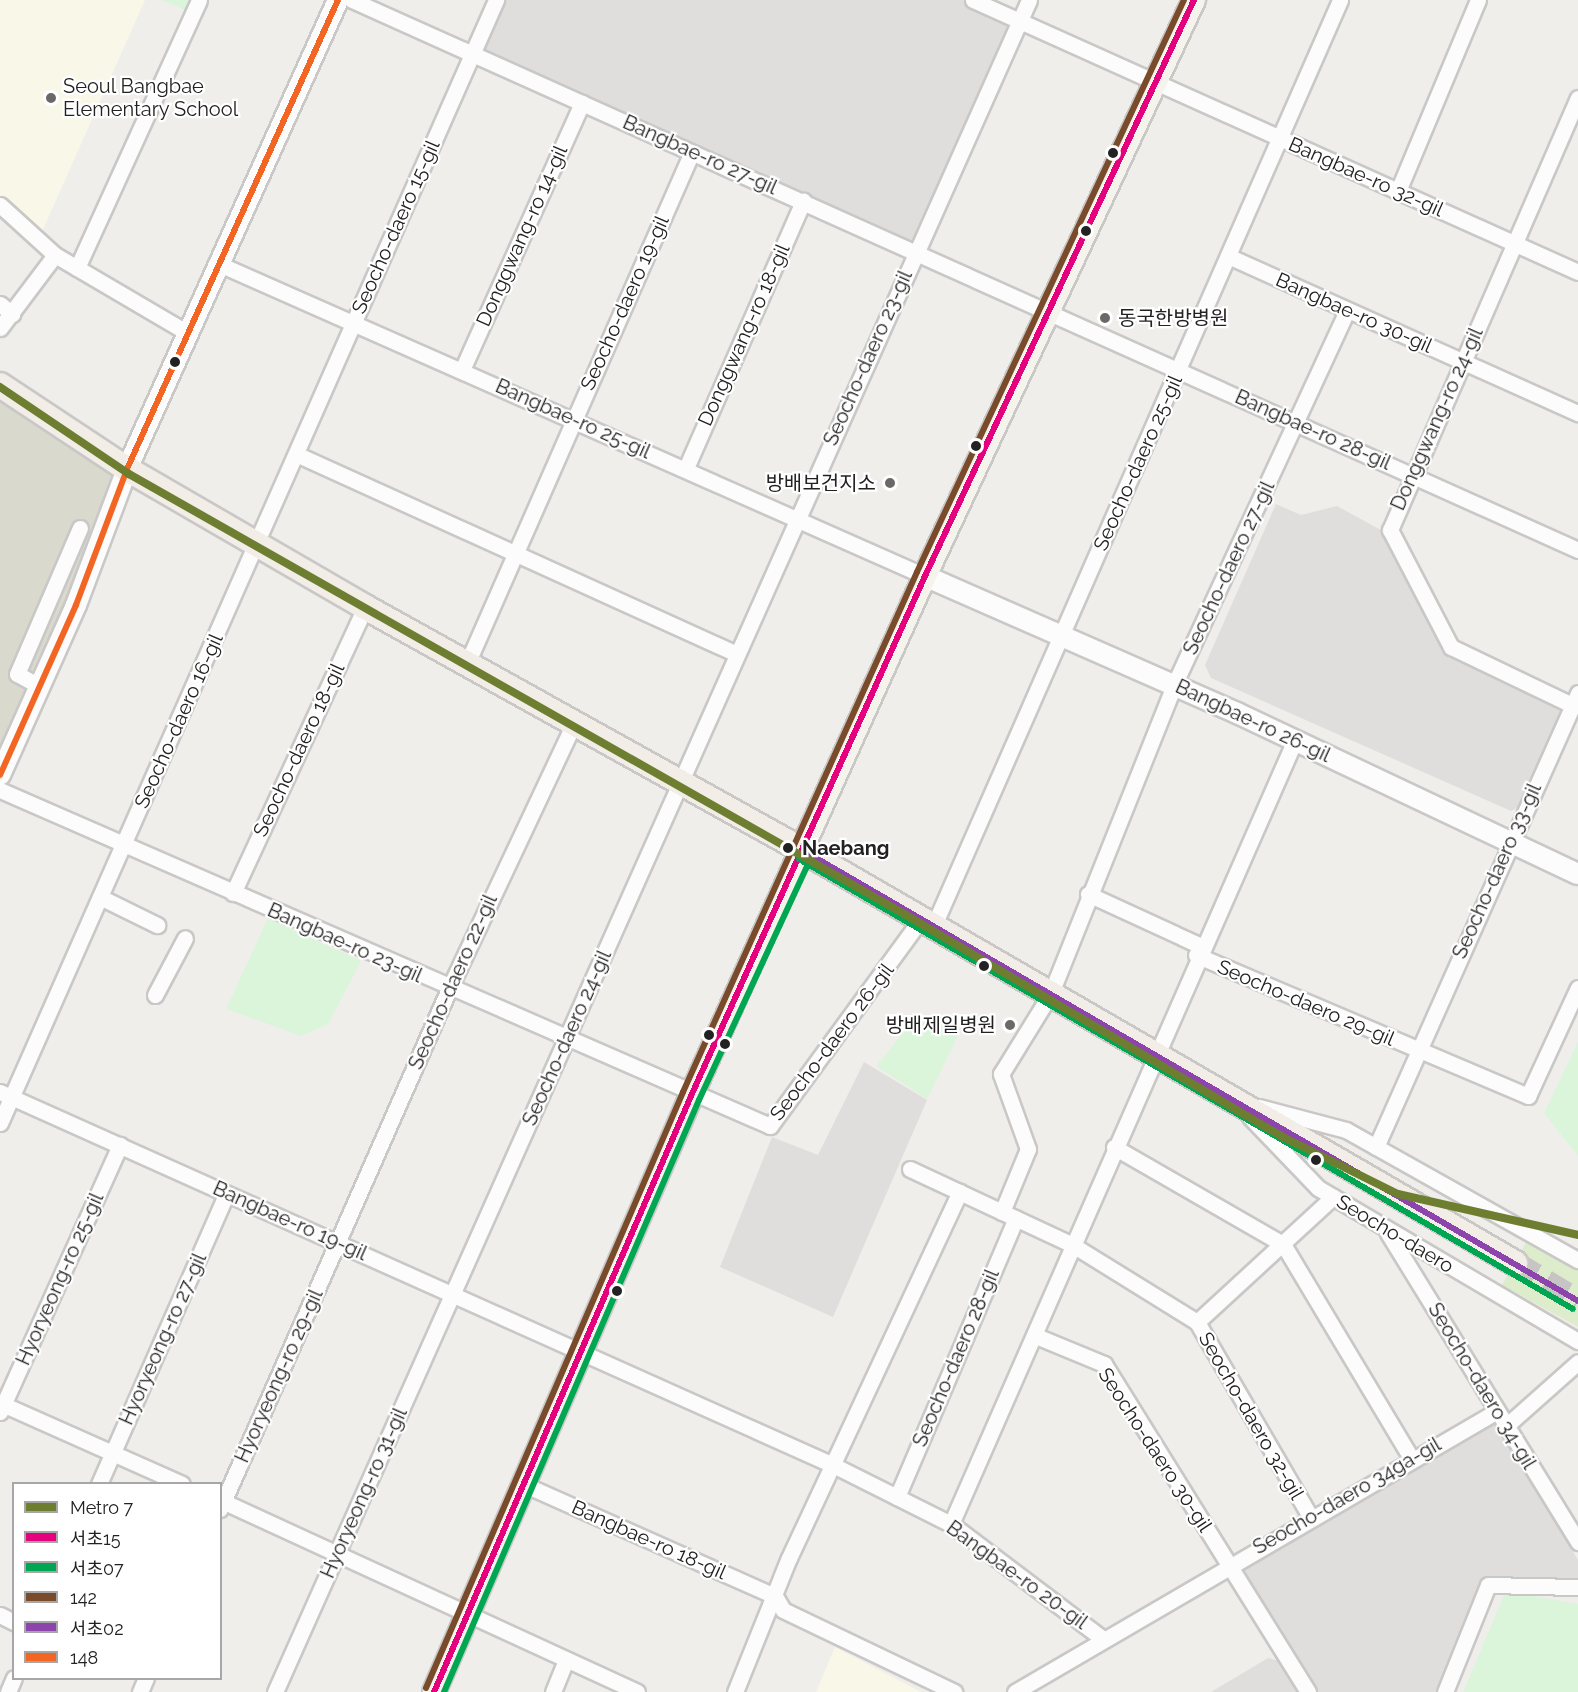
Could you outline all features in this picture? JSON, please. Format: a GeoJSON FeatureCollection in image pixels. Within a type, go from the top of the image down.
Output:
{"type":"FeatureCollection","features":[{"type":"Feature","properties":{"kind":"main road"},"geometry":{"type":"LineString","coordinates":[[434,1692],[691,1096],[804,850],[925,576],[1194,0]]}},
{"type":"Feature","properties":{"kind":"main road","name":"Seocho-daero"},"geometry":{"type":"LineString","coordinates":[[0,385],[127,469],[466,666],[804,850],[1515,1263]]}},
{"type":"Feature","properties":{"kind":"street"},"geometry":{"type":"LineString","coordinates":[[77,268],[199,0]]}},
{"type":"Feature","properties":{"kind":"street"},"geometry":{"type":"LineString","coordinates":[[0,775],[39,686],[127,469],[338,0]]}},
{"type":"Feature","properties":{"kind":"street","name":"Bangbae-ro 27-gil"},"geometry":{"type":"LineString","coordinates":[[352,0],[1048,310]]}},
{"type":"Feature","properties":{"kind":"street","name":"Seocho-daero 15-gil"},"geometry":{"type":"LineString","coordinates":[[257,544],[496,0]]}},
{"type":"Feature","properties":{"kind":"street","name":"Bangbae-ro 32-gil"},"geometry":{"type":"LineString","coordinates":[[973,0],[1578,272]]}},
{"type":"Feature","properties":{"kind":"street","name":"Seocho-daero 23-gil"},"geometry":{"type":"LineString","coordinates":[[680,782],[1029,0]]}},
{"type":"Feature","properties":{"kind":"street","name":"Seocho-daero 25-gil"},"geometry":{"type":"LineString","coordinates":[[927,922],[1062,636],[1340,0]]}},
{"type":"Feature","properties":{"kind":"street"},"geometry":{"type":"LineString","coordinates":[[1398,191],[1478,0]]}},
{"type":"Feature","properties":{"kind":"street","name":"Donggwang-ro 24-gil"},"geometry":{"type":"LineString","coordinates":[[1575,699],[1450,646],[1390,530],[1410,474],[1516,244],[1578,98]]}},
{"type":"Feature","properties":{"kind":"street","name":"Donggwang-ro 14-gil"},"geometry":{"type":"LineString","coordinates":[[462,370],[582,103]]}},
{"type":"Feature","properties":{"kind":"street","name":"Seocho-daero 19-gil"},"geometry":{"type":"LineString","coordinates":[[466,666],[692,152]]}},
{"type":"Feature","properties":{"kind":"street","name":"Donggwang-ro 18-gil"},"geometry":{"type":"LineString","coordinates":[[686,468],[803,201]]}},
{"type":"Feature","properties":{"kind":"street"},"geometry":{"type":"LineString","coordinates":[[0,205],[55,255],[188,333]]}},
{"type":"Feature","properties":{"kind":"street"},"geometry":{"type":"LineString","coordinates":[[0,328],[6,309],[55,255]]}},
{"type":"Feature","properties":{"kind":"street","name":"Bangbae-ro 30-gil"},"geometry":{"type":"LineString","coordinates":[[1228,256],[1578,413]]}},
{"type":"Feature","properties":{"kind":"street","name":"Bangbae-ro 25-gil"},"geometry":{"type":"LineString","coordinates":[[219,264],[797,516],[925,576]]}},
{"type":"Feature","properties":{"kind":"street","name":"Bangbae-ro 28-gil"},"geometry":{"type":"LineString","coordinates":[[1048,310],[1578,550]]}},
{"type":"Feature","properties":{"kind":"street","name":"Seocho-daero 27-gil"},"geometry":{"type":"LineString","coordinates":[[1051,993],[1088,894],[1174,685],[1347,310]]}},
{"type":"Feature","properties":{"kind":"street"},"geometry":{"type":"LineString","coordinates":[[296,454],[736,654]]}},
{"type":"Feature","properties":{"kind":"street"},"geometry":{"type":"LineString","coordinates":[[39,686],[17,674],[80,528]]}},
{"type":"Feature","properties":{"kind":"street","name":"Seocho-daero 16-gil"},"geometry":{"type":"LineString","coordinates":[[0,1123],[6,1094],[124,845],[257,544]]}},
{"type":"Feature","properties":{"kind":"street","name":"Bangbae-ro 26-gil"},"geometry":{"type":"LineString","coordinates":[[925,576],[1295,740],[1578,874]]}},
{"type":"Feature","properties":{"kind":"street","name":"Seocho-daero 18-gil"},"geometry":{"type":"LineString","coordinates":[[233,893],[365,607]]}},
{"type":"Feature","properties":{"kind":"street","name":"Seocho-daero 33-gil"},"geometry":{"type":"LineString","coordinates":[[1376,1147],[1416,1050],[1575,699]]}},
{"type":"Feature","properties":{"kind":"street","name":"Seocho-daero 22-gil"},"geometry":{"type":"LineString","coordinates":[[338,1242],[449,989],[574,723]]}},
{"type":"Feature","properties":{"kind":"street","name":"Seocho-daero 29-gil"},"geometry":{"type":"LineString","coordinates":[[1155,1053],[1198,950],[1295,740]]}},
{"type":"Feature","properties":{"kind":"street","name":"Seocho-daero 24-gil"},"geometry":{"type":"LineString","coordinates":[[453,1293],[680,782]]}},
{"type":"Feature","properties":{"kind":"street","name":"Bangbae-ro 23-gil"},"geometry":{"type":"LineString","coordinates":[[0,790],[691,1096]]}},
{"type":"Feature","properties":{"kind":"street"},"geometry":{"type":"LineString","coordinates":[[1088,894],[1198,950]]}},
{"type":"Feature","properties":{"kind":"street"},"geometry":{"type":"LineString","coordinates":[[100,897],[157,925]]}},
{"type":"Feature","properties":{"kind":"street","name":"Seocho-daero 26-gil"},"geometry":{"type":"LineString","coordinates":[[691,1096],[770,1126],[927,922]]}},
{"type":"Feature","properties":{"kind":"street"},"geometry":{"type":"LineString","coordinates":[[155,995],[185,938]]}},
{"type":"Feature","properties":{"kind":"street","name":"Seocho-daero 29-gil"},"geometry":{"type":"LineString","coordinates":[[1198,950],[1416,1050]]}},
{"type":"Feature","properties":{"kind":"street"},"geometry":{"type":"LineString","coordinates":[[1416,1050],[1528,1096],[1578,988]]}},
{"type":"Feature","properties":{"kind":"street","name":"Seocho-daero 28-gil"},"geometry":{"type":"LineString","coordinates":[[897,1497],[1009,1215],[1028,1149],[1001,1074],[1051,993]]}},
{"type":"Feature","properties":{"kind":"street"},"geometry":{"type":"LineString","coordinates":[[951,1524],[1036,1336],[1071,1244],[1155,1053]]}},
{"type":"Feature","properties":{"kind":"street","name":"Bangbae-ro 19-gil"},"geometry":{"type":"LineString","coordinates":[[6,1094],[226,1195],[581,1350]]}},
{"type":"Feature","properties":{"kind":"street","name":"Seocho-daero"},"geometry":{"type":"LineString","coordinates":[[1233,1100],[1346,1130],[1578,1260]]}},
{"type":"Feature","properties":{"kind":"street","name":"Seocho-daero"},"geometry":{"type":"LineString","coordinates":[[1233,1100],[1333,1197],[1578,1341]]}},
{"type":"Feature","properties":{"kind":"street","name":"Hyoryeong-ro 25-gil"},"geometry":{"type":"LineString","coordinates":[[1,1407],[120,1145]]}},
{"type":"Feature","properties":{"kind":"street"},"geometry":{"type":"LineString","coordinates":[[1114,1147],[1283,1244],[1412,1458]]}},
{"type":"Feature","properties":{"kind":"street"},"geometry":{"type":"LineString","coordinates":[[910,1169],[1071,1244],[1197,1322]]}},
{"type":"Feature","properties":{"kind":"street"},"geometry":{"type":"LineString","coordinates":[[735,1692],[833,1465],[960,1192]]}},
{"type":"Feature","properties":{"kind":"street","name":"Hyoryeong-ro 27-gil"},"geometry":{"type":"LineString","coordinates":[[100,1482],[226,1195]]}},
{"type":"Feature","properties":{"kind":"street","name":"Seocho-daero 32-gil"},"geometry":{"type":"LineString","coordinates":[[1310,1516],[1197,1322],[1333,1197]]}},
{"type":"Feature","properties":{"kind":"street","name":"Seocho-daero 34-gil"},"geometry":{"type":"LineString","coordinates":[[1386,1230],[1578,1542]]}},
{"type":"Feature","properties":{"kind":"street","name":"Hyoryeong-ro 29-gil"},"geometry":{"type":"LineString","coordinates":[[222,1504],[338,1242]]}},
{"type":"Feature","properties":{"kind":"street","name":"Hyoryeong-ro 31-gil"},"geometry":{"type":"LineString","coordinates":[[275,1692],[453,1293]]}},
{"type":"Feature","properties":{"kind":"street","name":"Seocho-daero 30-gil"},"geometry":{"type":"LineString","coordinates":[[1036,1336],[1104,1364],[1228,1564]]}},
{"type":"Feature","properties":{"kind":"street","name":"Bangbae-ro 20-gil"},"geometry":{"type":"LineString","coordinates":[[581,1350],[833,1465],[951,1524],[1103,1639]]}},
{"type":"Feature","properties":{"kind":"street"},"geometry":{"type":"LineString","coordinates":[[1506,1426],[1578,1362]]}},
{"type":"Feature","properties":{"kind":"street"},"geometry":{"type":"LineString","coordinates":[[1,1407],[177,1482]]}},
{"type":"Feature","properties":{"kind":"street","name":"Seocho-daero 34ga-gil"},"geometry":{"type":"LineString","coordinates":[[1015,1692],[1310,1516],[1497,1411]]}},
{"type":"Feature","properties":{"kind":"street","name":"Bangbae-ro 18-gil"},"geometry":{"type":"LineString","coordinates":[[523,1484],[775,1596],[783,1610],[954,1692]]}},
{"type":"Feature","properties":{"kind":"street"},"geometry":{"type":"LineString","coordinates":[[222,1504],[338,1552],[638,1692]]}},
{"type":"Feature","properties":{"kind":"street"},"geometry":{"type":"LineString","coordinates":[[1228,1564],[1308,1692]]}},
{"type":"Feature","properties":{"kind":"street"},"geometry":{"type":"LineString","coordinates":[[1445,1692],[1488,1585],[1578,1587]]}},
{"type":"Feature","properties":{"kind":"street"},"geometry":{"type":"LineString","coordinates":[[553,1692],[566,1660]]}},
{"type":"Feature","properties":{"kind":"shaded area","name":"Seoul Bangbae Elementary School"},"geometry":{"type":"Polygon","coordinates":[[[0,0],[145,0],[41,234],[0,196],[0,0]]]}},
{"type":"Feature","properties":{"kind":"shaded area"},"geometry":{"type":"Polygon","coordinates":[[[496,0],[973,0],[1020,21],[916,252],[472,54],[496,0]]]}},
{"type":"Feature","properties":{"kind":"shaded area"},"geometry":{"type":"Polygon","coordinates":[[[0,385],[127,469],[0,775],[0,385]]]}},
{"type":"Feature","properties":{"kind":"shaded area"},"geometry":{"type":"Polygon","coordinates":[[[1276,504],[1301,515],[1337,506],[1381,530],[1446,654],[1558,706],[1562,716],[1520,806],[1511,811],[1211,678],[1205,665],[1276,504]]]}},
{"type":"Feature","properties":{"kind":"shaded area"},"geometry":{"type":"Polygon","coordinates":[[[864,1062],[927,1100],[833,1317],[720,1267],[772,1137],[818,1155],[864,1062]]]}},
{"type":"Feature","properties":{"kind":"shaded area"},"geometry":{"type":"Polygon","coordinates":[[[1484,1422],[1496,1424],[1578,1560],[1578,1582],[1483,1578],[1439,1692],[1312,1692],[1242,1577],[1244,1567],[1484,1422]]]}},
{"type":"Feature","properties":{"kind":"shaded area"},"geometry":{"type":"Polygon","coordinates":[[[835,1647],[921,1692],[816,1692],[835,1647]]]}},
{"type":"Feature","properties":{"kind":"shaded area"},"geometry":{"type":"Polygon","coordinates":[[[1268,1658],[1283,1662],[1300,1692],[1211,1692],[1268,1658]]]}},
{"type":"Feature","properties":{"kind":"green space"},"geometry":{"type":"Polygon","coordinates":[[[161,0],[196,0],[190,12],[161,0]]]}},
{"type":"Feature","properties":{"kind":"green space"},"geometry":{"type":"Polygon","coordinates":[[[268,918],[361,961],[328,1024],[301,1036],[226,1009],[268,918]]]}},
{"type":"Feature","properties":{"kind":"green space"},"geometry":{"type":"Polygon","coordinates":[[[920,1013],[960,1032],[927,1099],[876,1066],[920,1013]]]}},
{"type":"Feature","properties":{"kind":"green space"},"geometry":{"type":"Polygon","coordinates":[[[1578,1042],[1578,1156],[1544,1113],[1578,1042]]]}},
{"type":"Feature","properties":{"kind":"green space"},"geometry":{"type":"Polygon","coordinates":[[[1528,1239],[1578,1268],[1578,1327],[1502,1285],[1528,1239]]]}},
{"type":"Feature","properties":{"kind":"green space"},"geometry":{"type":"Polygon","coordinates":[[[1506,1591],[1578,1604],[1578,1692],[1463,1692],[1506,1591]]]}},
{"type":"Feature","properties":{"kind":"tunnel"},"geometry":{"type":"LineString","coordinates":[[1515,1263],[1578,1301]]}},
{"type":"Feature","properties":{"kind":"metro line","name":"7"},"geometry":{"type":"LineString","coordinates":[[0,387],[129,474],[906,915],[1285,1138],[1398,1194],[1578,1235]]}},
{"type":"Feature","properties":{"kind":"transit line","name":"148"},"geometry":{"type":"LineString","coordinates":[[0,775],[76,605],[127,469],[338,0]]}},
{"type":"Feature","properties":{"kind":"transit line","name":"142"},"geometry":{"type":"LineString","coordinates":[[426,1688],[683,1092],[917,572],[1184,0]]}},
{"type":"Feature","properties":{"kind":"transit line","name":"서초15"},"geometry":{"type":"LineString","coordinates":[[434,1692],[691,1096],[925,576],[1194,0]]}},
{"type":"Feature","properties":{"kind":"transit line","name":"서초02"},"geometry":{"type":"LineString","coordinates":[[804,851],[1578,1301]]}},
{"type":"Feature","properties":{"kind":"transit line","name":"서초07"},"geometry":{"type":"LineString","coordinates":[[444,1692],[699,1100],[812,855]]}},
{"type":"Feature","properties":{"kind":"transit line","name":"서초07"},"geometry":{"type":"LineString","coordinates":[[799,859],[1573,1309]]}},
{"type":"Feature","properties":{"kind":"place","name":"Seoul Bangbae Elementary School"},"geometry":{"type":"Point","coordinates":[51,98]}},
{"type":"Feature","properties":{"kind":"place","name":"동국한방병원"},"geometry":{"type":"Point","coordinates":[1105,318]}},
{"type":"Feature","properties":{"kind":"place","name":"방배보건지소"},"geometry":{"type":"Point","coordinates":[890,483]}},
{"type":"Feature","properties":{"kind":"place","name":"Naebang"},"geometry":{"type":"Point","coordinates":[788,848]}},
{"type":"Feature","properties":{"kind":"place","name":"방배제일병원"},"geometry":{"type":"Point","coordinates":[1010,1025]}}]}
